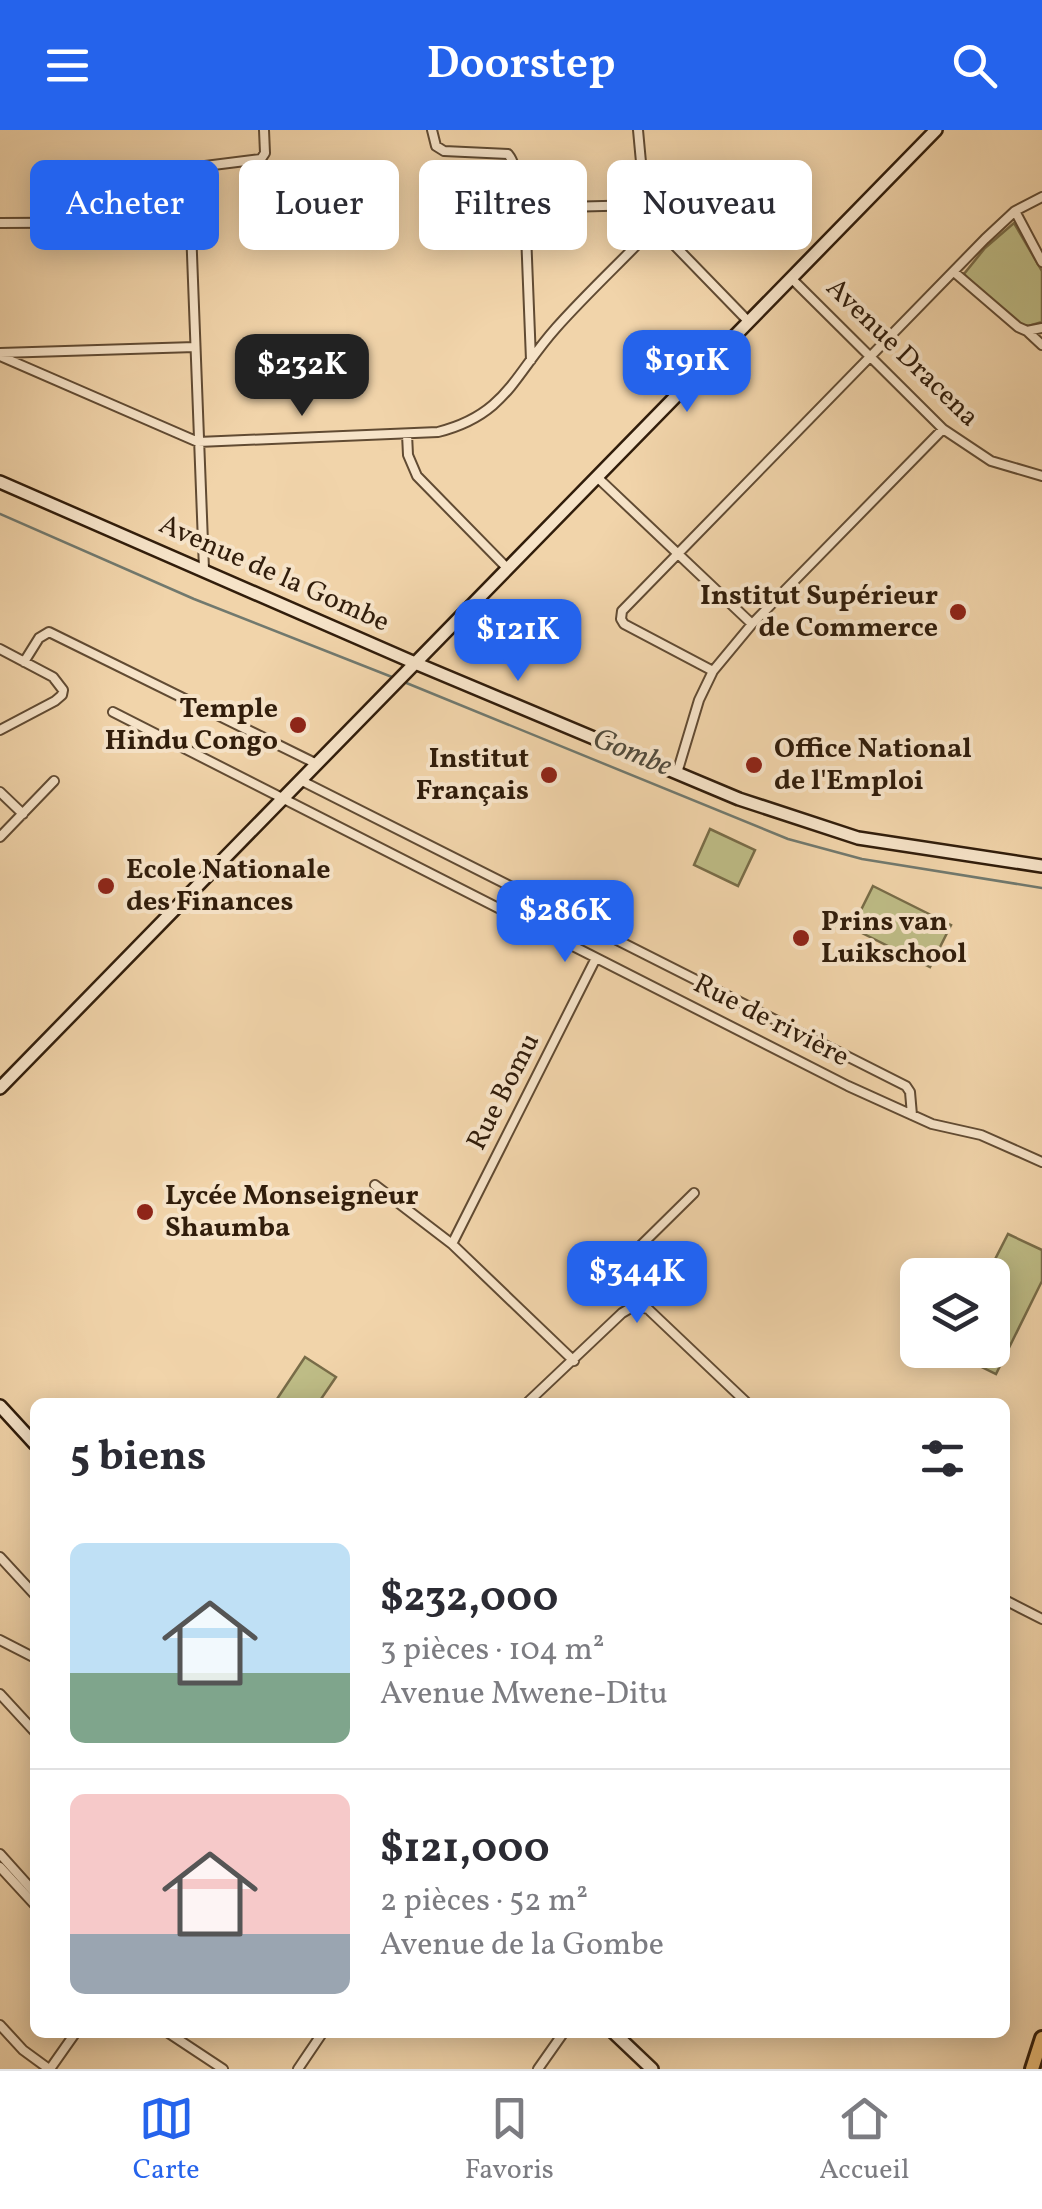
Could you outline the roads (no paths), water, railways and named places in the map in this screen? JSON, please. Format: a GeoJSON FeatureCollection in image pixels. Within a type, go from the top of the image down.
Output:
{"type":"FeatureCollection","features":[{"type":"Feature","properties":{"kind":"main road"},"geometry":{"type":"LineString","coordinates":[[1032,2069],[1042,2038]]}},
{"type":"Feature","properties":{"kind":"street"},"geometry":{"type":"LineString","coordinates":[[219,166],[261,159],[265,153],[264,130]]}},
{"type":"Feature","properties":{"kind":"street"},"geometry":{"type":"LineString","coordinates":[[638,130],[640,160]]}},
{"type":"Feature","properties":{"kind":"street"},"geometry":{"type":"LineString","coordinates":[[0,1088],[936,130]]}},
{"type":"Feature","properties":{"kind":"street"},"geometry":{"type":"LineString","coordinates":[[432,134],[436,146],[444,152],[508,154],[512,160]]}},
{"type":"Feature","properties":{"kind":"street"},"geometry":{"type":"LineString","coordinates":[[713,671],[621,620],[626,606],[1015,211],[1042,197]]}},
{"type":"Feature","properties":{"kind":"street"},"geometry":{"type":"LineString","coordinates":[[1015,211],[1042,262]]}},
{"type":"Feature","properties":{"kind":"street"},"geometry":{"type":"LineString","coordinates":[[0,223],[30,223]]}},
{"type":"Feature","properties":{"kind":"street"},"geometry":{"type":"LineString","coordinates":[[191,250],[204,569]]}},
{"type":"Feature","properties":{"kind":"street"},"geometry":{"type":"LineString","coordinates":[[527,250],[531,360]]}},
{"type":"Feature","properties":{"kind":"street"},"geometry":{"type":"LineString","coordinates":[[0,354],[198,442],[438,432],[474,421],[502,398],[556,327],[631,250]]}},
{"type":"Feature","properties":{"kind":"street"},"geometry":{"type":"LineString","coordinates":[[677,250],[748,321]]}},
{"type":"Feature","properties":{"kind":"street"},"geometry":{"type":"LineString","coordinates":[[954,272],[989,305],[1042,345]]}},
{"type":"Feature","properties":{"kind":"street","name":"Avenue Dracena"},"geometry":{"type":"LineString","coordinates":[[791,278],[943,429],[991,461],[1042,476]]}},
{"type":"Feature","properties":{"kind":"street"},"geometry":{"type":"LineString","coordinates":[[1027,331],[1042,328]]}},
{"type":"Feature","properties":{"kind":"street"},"geometry":{"type":"LineString","coordinates":[[0,354],[195,348]]}},
{"type":"Feature","properties":{"kind":"street"},"geometry":{"type":"LineString","coordinates":[[677,774],[713,671],[752,624],[943,429]]}},
{"type":"Feature","properties":{"kind":"street"},"geometry":{"type":"LineString","coordinates":[[407,434],[408,455],[416,476],[508,569]]}},
{"type":"Feature","properties":{"kind":"street"},"geometry":{"type":"LineString","coordinates":[[598,478],[752,624]]}},
{"type":"Feature","properties":{"kind":"street","name":"Avenue de la Gombe"},"geometry":{"type":"LineString","coordinates":[[0,482],[204,569],[411,668],[801,822],[858,838],[1042,866]]}},
{"type":"Feature","properties":{"kind":"street"},"geometry":{"type":"LineString","coordinates":[[24,662],[38,638],[49,632],[317,764]]}},
{"type":"Feature","properties":{"kind":"street"},"geometry":{"type":"LineString","coordinates":[[0,649],[53,676],[62,695],[0,730]]}},
{"type":"Feature","properties":{"kind":"street","name":"Rue de rivière"},"geometry":{"type":"LineString","coordinates":[[113,712],[595,960],[912,1115],[932,1124],[981,1135],[1042,1162]]}},
{"type":"Feature","properties":{"kind":"street"},"geometry":{"type":"LineString","coordinates":[[300,780],[906,1086],[912,1115]]}},
{"type":"Feature","properties":{"kind":"street"},"geometry":{"type":"LineString","coordinates":[[0,836],[54,781]]}},
{"type":"Feature","properties":{"kind":"street"},"geometry":{"type":"LineString","coordinates":[[0,792],[22,814]]}},
{"type":"Feature","properties":{"kind":"street","name":"Rue Bomu"},"geometry":{"type":"LineString","coordinates":[[452,1244],[595,960]]}},
{"type":"Feature","properties":{"kind":"street"},"geometry":{"type":"LineString","coordinates":[[375,1185],[452,1244],[574,1360]]}},
{"type":"Feature","properties":{"kind":"street"},"geometry":{"type":"LineString","coordinates":[[634,1306],[622,1271],[624,1261],[694,1193]]}},
{"type":"Feature","properties":{"kind":"street"},"geometry":{"type":"LineString","coordinates":[[532,1398],[634,1306],[648,1309],[742,1398]]}},
{"type":"Feature","properties":{"kind":"street"},"geometry":{"type":"LineString","coordinates":[[0,1406],[30,1439]]}},
{"type":"Feature","properties":{"kind":"street"},"geometry":{"type":"LineString","coordinates":[[0,1557],[30,1590]]}},
{"type":"Feature","properties":{"kind":"street"},"geometry":{"type":"LineString","coordinates":[[1010,1603],[1042,1619]]}},
{"type":"Feature","properties":{"kind":"street"},"geometry":{"type":"LineString","coordinates":[[0,1640],[30,1655]]}},
{"type":"Feature","properties":{"kind":"street"},"geometry":{"type":"LineString","coordinates":[[0,1694],[30,1727]]}},
{"type":"Feature","properties":{"kind":"street"},"geometry":{"type":"LineString","coordinates":[[0,1854],[30,1887]]}},
{"type":"Feature","properties":{"kind":"street"},"geometry":{"type":"LineString","coordinates":[[0,1867],[30,1900]]}},
{"type":"Feature","properties":{"kind":"street"},"geometry":{"type":"LineString","coordinates":[[0,2025],[23,2050],[50,2069],[72,2038]]}},
{"type":"Feature","properties":{"kind":"street"},"geometry":{"type":"LineString","coordinates":[[176,2038],[222,2069]]}},
{"type":"Feature","properties":{"kind":"street"},"geometry":{"type":"LineString","coordinates":[[298,2069],[320,2038]]}},
{"type":"Feature","properties":{"kind":"street"},"geometry":{"type":"LineString","coordinates":[[538,2069],[560,2038]]}},
{"type":"Feature","properties":{"kind":"street"},"geometry":{"type":"LineString","coordinates":[[620,2038],[652,2069]]}},
{"type":"Feature","properties":{"kind":"waterway","name":"Gombe"},"geometry":{"type":"LineString","coordinates":[[0,514],[194,599],[392,677]]}},
{"type":"Feature","properties":{"kind":"waterway","name":"Gombe"},"geometry":{"type":"LineString","coordinates":[[404,682],[788,839],[862,859],[1042,888]]}},
{"type":"Feature","properties":{"kind":"place","name":"Institut Supérieur de Commerce"},"geometry":{"type":"Point","coordinates":[958,612]}},
{"type":"Feature","properties":{"kind":"place","name":"Temple Hindu Congo"},"geometry":{"type":"Point","coordinates":[298,725]}},
{"type":"Feature","properties":{"kind":"place","name":"Office National de l'Emploi"},"geometry":{"type":"Point","coordinates":[754,765]}},
{"type":"Feature","properties":{"kind":"place","name":"Institut Français"},"geometry":{"type":"Point","coordinates":[549,775]}},
{"type":"Feature","properties":{"kind":"place","name":"Ecole Nationale des Finances"},"geometry":{"type":"Point","coordinates":[106,886]}},
{"type":"Feature","properties":{"kind":"place","name":"Prins van Luikschool"},"geometry":{"type":"Point","coordinates":[801,938]}},
{"type":"Feature","properties":{"kind":"place","name":"Lycée Monseigneur Shaumba"},"geometry":{"type":"Point","coordinates":[145,1212]}}]}
